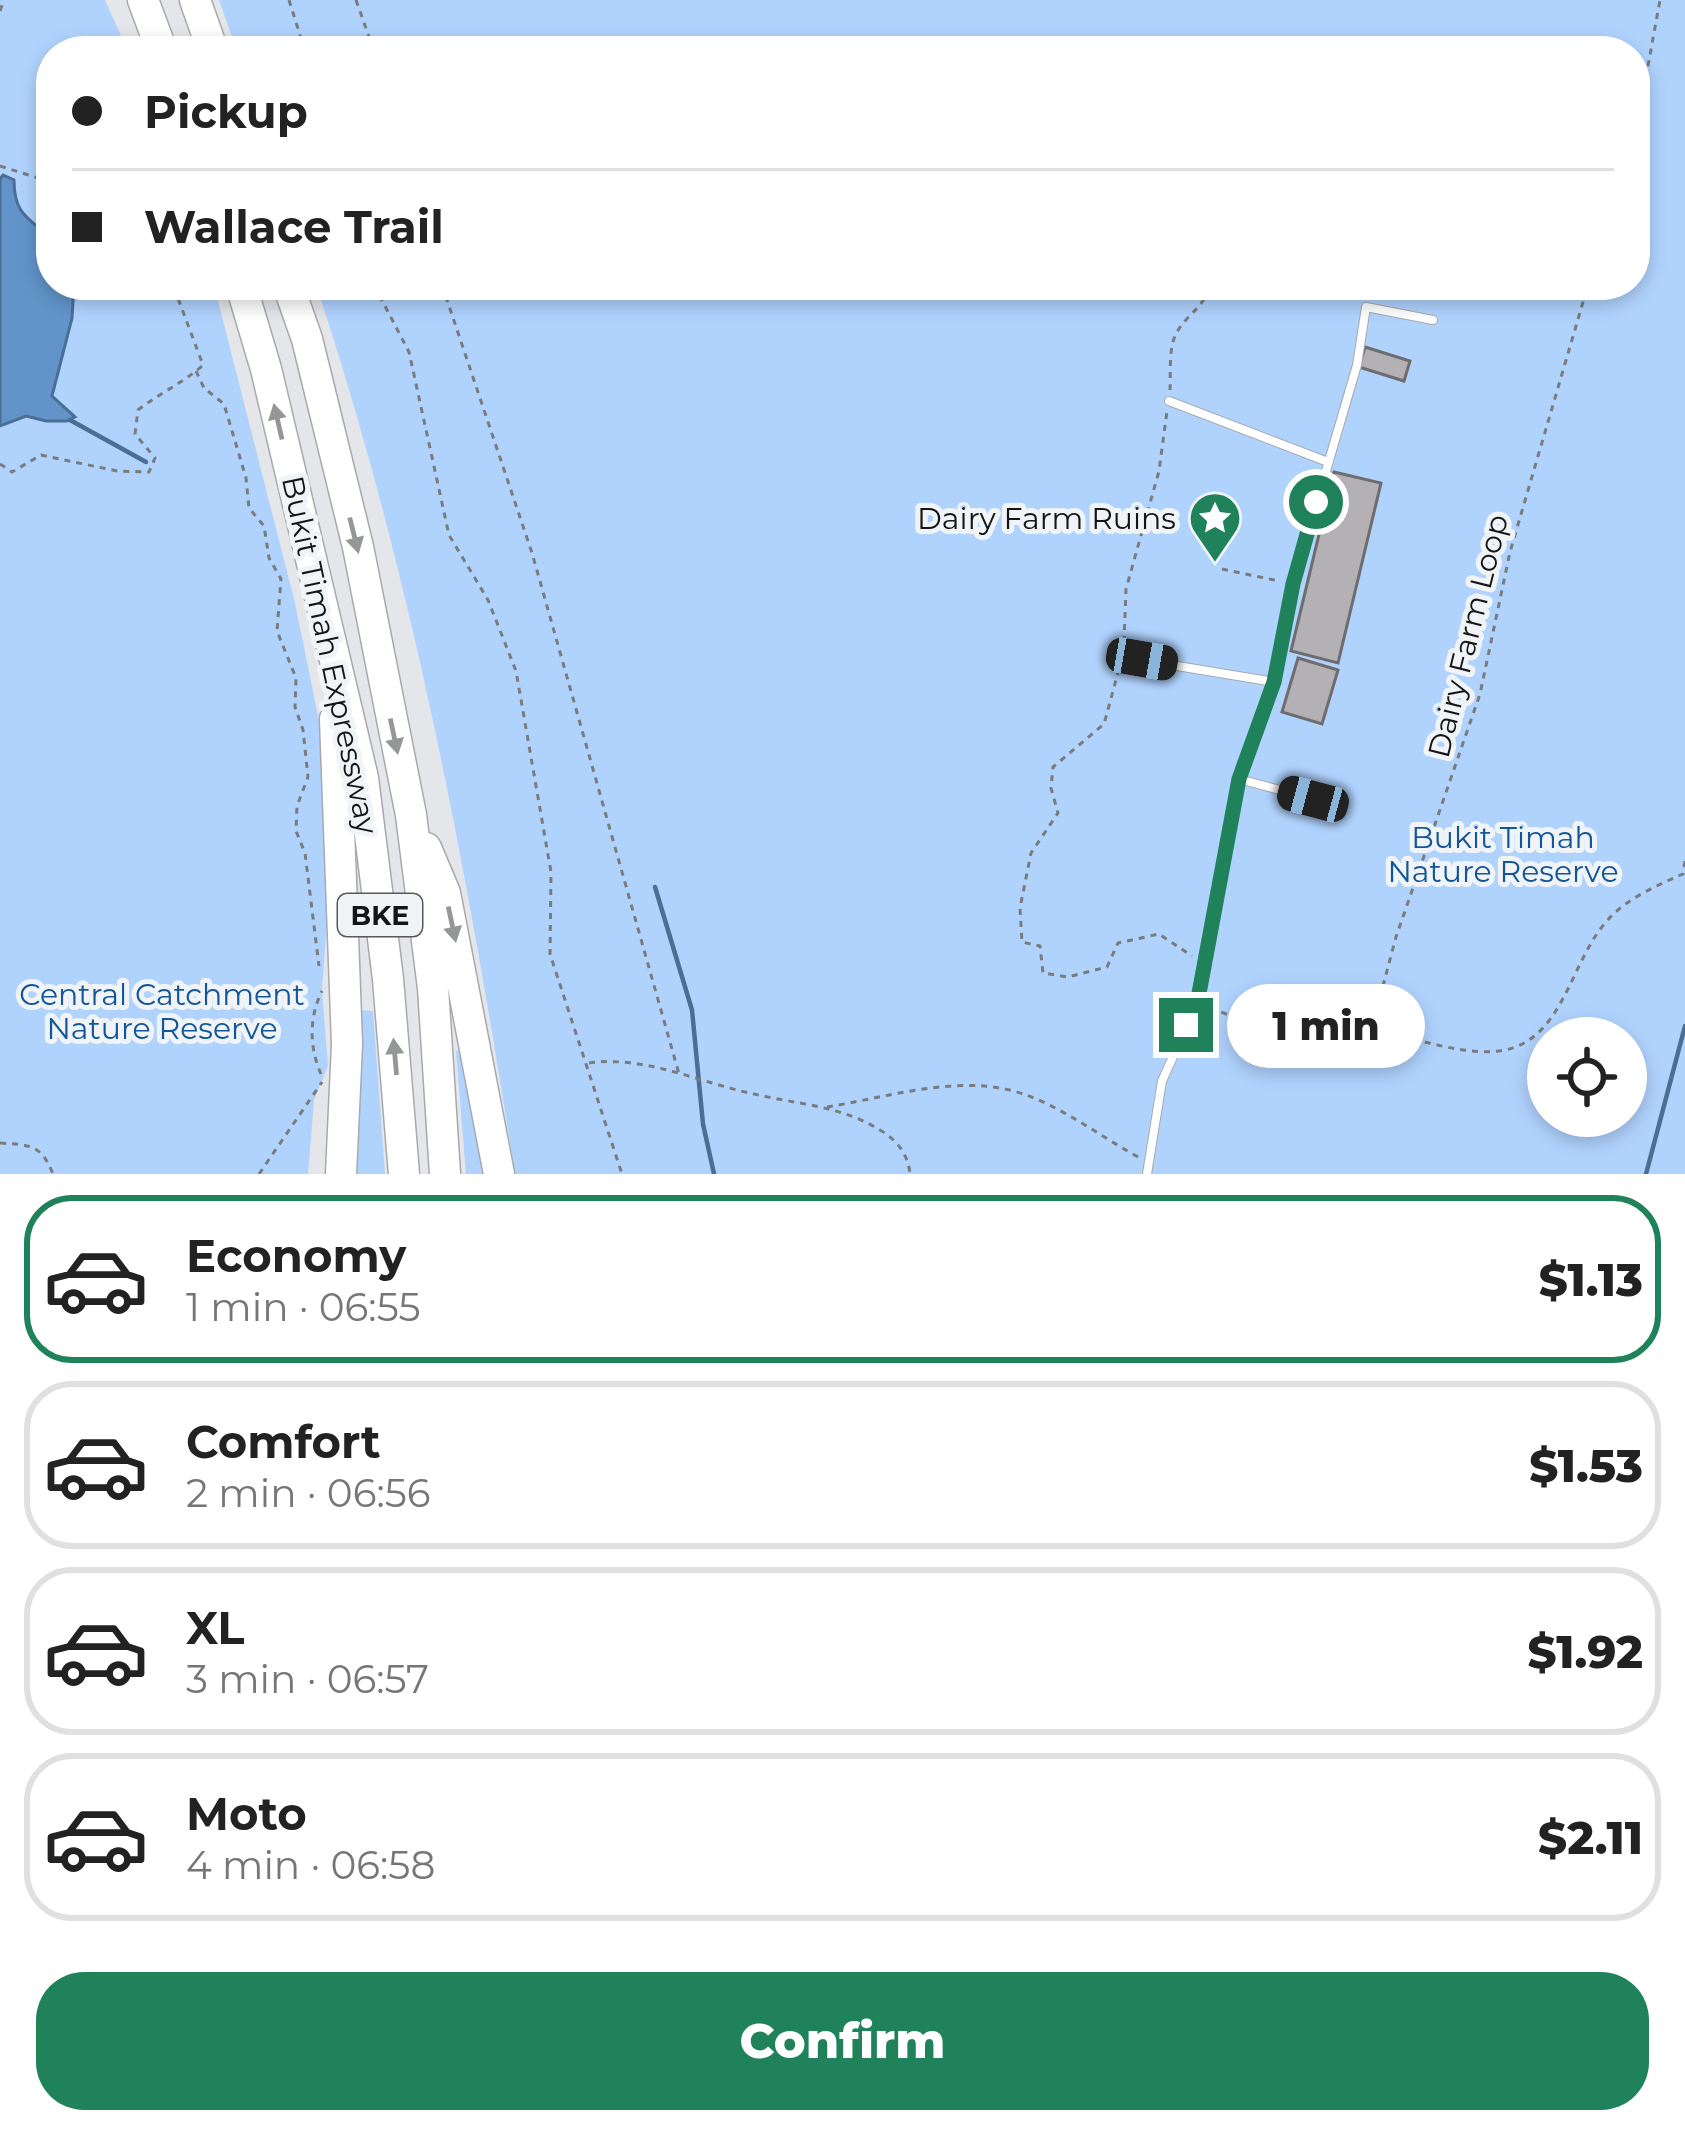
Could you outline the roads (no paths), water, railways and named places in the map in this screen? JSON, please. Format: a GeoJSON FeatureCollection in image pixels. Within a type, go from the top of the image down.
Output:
{"type":"FeatureCollection","features":[{"type":"Feature","properties":{"kind":"highway"},"geometry":{"type":"LineString","coordinates":[[143,0],[156,36]]}},
{"type":"Feature","properties":{"kind":"highway"},"geometry":{"type":"LineString","coordinates":[[195,0],[208,36]]}},
{"type":"Feature","properties":{"kind":"highway","name":"Bukit Timah Expressway"},"geometry":{"type":"LineString","coordinates":[[246,300],[363,778],[388,979],[404,1174]]}},
{"type":"Feature","properties":{"kind":"highway","name":"Bukit Timah Expressway"},"geometry":{"type":"LineString","coordinates":[[294,300],[358,547],[411,815],[433,988],[445,1174]]}},
{"type":"Feature","properties":{"kind":"highway"},"geometry":{"type":"LineString","coordinates":[[333,659],[347,1044],[341,1174]]}},
{"type":"Feature","properties":{"kind":"highway"},"geometry":{"type":"LineString","coordinates":[[411,815],[445,893],[500,1174]]}},
{"type":"Feature","properties":{"kind":"lane"},"geometry":{"type":"LineString","coordinates":[[1148,1168],[1162,1081],[1197,1004],[1239,779],[1274,682],[1293,584],[1357,365],[1366,307],[1432,320]]}},
{"type":"Feature","properties":{"kind":"lane"},"geometry":{"type":"LineString","coordinates":[[1169,401],[1328,462]]}},
{"type":"Feature","properties":{"kind":"lane"},"geometry":{"type":"LineString","coordinates":[[1123,657],[1274,682]]}},
{"type":"Feature","properties":{"kind":"lane"},"geometry":{"type":"LineString","coordinates":[[1239,779],[1313,799]]}},
{"type":"Feature","properties":{"kind":"waterway"},"geometry":{"type":"LineString","coordinates":[[70,420],[146,462]]}},
{"type":"Feature","properties":{"kind":"waterway"},"geometry":{"type":"LineString","coordinates":[[655,887],[692,1010],[703,1124],[714,1174]]}},
{"type":"Feature","properties":{"kind":"waterway"},"geometry":{"type":"LineString","coordinates":[[1646,1174],[1685,1026]]}},
{"type":"Feature","properties":{"kind":"place","name":"Dairy Farm Ruins"},"geometry":{"type":"Point","coordinates":[1215,564]}},
{"type":"Feature","properties":{"kind":"park label","name":"Bukit Timah Nature Reserve"},"geometry":{"type":"Point","coordinates":[1503,854]}},
{"type":"Feature","properties":{"kind":"park label","name":"Central Catchment Nature Reserve"},"geometry":{"type":"Point","coordinates":[162,1011]}}]}
